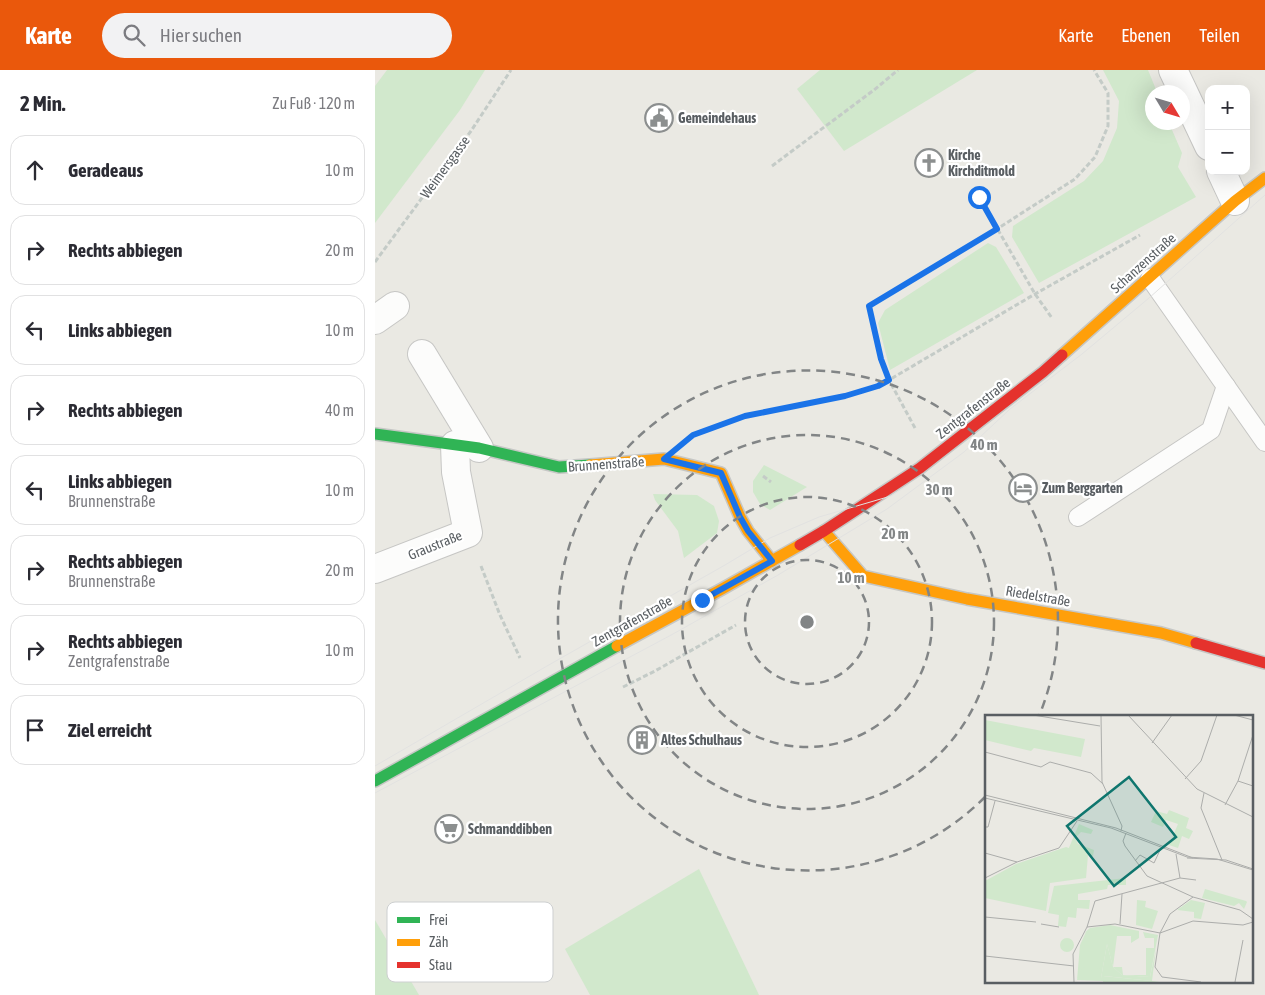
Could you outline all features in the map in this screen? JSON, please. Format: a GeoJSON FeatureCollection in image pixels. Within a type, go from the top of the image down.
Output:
{"type":"FeatureCollection","features":[{"type":"Feature","properties":{"kind":"street"},"geometry":{"type":"LineString","coordinates":[[1173,70],[1205,138]]}},
{"type":"Feature","properties":{"kind":"street"},"geometry":{"type":"LineString","coordinates":[[1223,175],[1235,202]]}},
{"type":"Feature","properties":{"kind":"street","name":"Schanzenstraße"},"geometry":{"type":"LineString","coordinates":[[1043,372],[1235,202],[1265,178]]}},
{"type":"Feature","properties":{"kind":"street"},"geometry":{"type":"LineString","coordinates":[[422,354],[467,446]]}},
{"type":"Feature","properties":{"kind":"street","name":"Zentgrafenstraße"},"geometry":{"type":"LineString","coordinates":[[376,778],[772,561],[824,530],[932,459],[1043,372]]}},
{"type":"Feature","properties":{"kind":"street","name":"Brunnenstraße"},"geometry":{"type":"LineString","coordinates":[[375,434],[467,446],[559,467],[664,459],[721,473],[748,531],[772,561]]}},
{"type":"Feature","properties":{"kind":"street","name":"Graustraße"},"geometry":{"type":"LineString","coordinates":[[375,569],[468,533],[456,472],[467,446]]}},
{"type":"Feature","properties":{"kind":"street","name":"Riedelstraße"},"geometry":{"type":"LineString","coordinates":[[824,530],[863,576],[967,599],[1161,633],[1265,663]]}},
{"type":"Feature","properties":{"kind":"lane"},"geometry":{"type":"LineString","coordinates":[[1150,278],[1265,442]]}},
{"type":"Feature","properties":{"kind":"lane"},"geometry":{"type":"LineString","coordinates":[[1078,516],[1211,430],[1226,386]]}},
{"type":"Feature","properties":{"kind":"path","name":"Weimersgasse"},"geometry":{"type":"LineString","coordinates":[[375,262],[471,131],[511,70]]}},
{"type":"Feature","properties":{"kind":"path"},"geometry":{"type":"LineString","coordinates":[[772,166],[874,90],[897,70]]}},
{"type":"Feature","properties":{"kind":"path"},"geometry":{"type":"LineString","coordinates":[[932,459],[889,380],[881,359],[869,306],[997,229],[1075,179],[1095,157],[1108,126],[1108,93],[1093,70]]}},
{"type":"Feature","properties":{"kind":"path"},"geometry":{"type":"LineString","coordinates":[[979,197],[1035,294]]}},
{"type":"Feature","properties":{"kind":"path"},"geometry":{"type":"LineString","coordinates":[[664,459],[693,435],[745,416],[845,396],[878,386],[1144,232]]}},
{"type":"Feature","properties":{"kind":"path"},"geometry":{"type":"LineString","coordinates":[[468,533],[500,616],[520,658]]}},
{"type":"Feature","properties":{"kind":"green space"},"geometry":{"type":"Polygon","coordinates":[[[387,70],[485,70],[460,110],[375,223],[375,86],[387,70]]]}},
{"type":"Feature","properties":{"kind":"green space"},"geometry":{"type":"Polygon","coordinates":[[[820,70],[977,70],[844,151],[797,89],[820,70]]]}},
{"type":"Feature","properties":{"kind":"green space"},"geometry":{"type":"Polygon","coordinates":[[[1103,70],[1148,70],[1154,85],[1145,85],[1145,130],[1172,130],[1182,153],[1178,167],[1196,197],[1039,283],[1012,237],[1013,226],[1084,181],[1103,161],[1117,128],[1119,101],[1103,70]]]}},
{"type":"Feature","properties":{"kind":"green space"},"geometry":{"type":"Polygon","coordinates":[[[988,243],[996,247],[1024,293],[890,370],[878,323],[885,310],[988,243]]]}},
{"type":"Feature","properties":{"kind":"green space"},"geometry":{"type":"Polygon","coordinates":[[[764,465],[807,487],[770,510],[760,504],[753,492],[753,481],[764,465]]]}},
{"type":"Feature","properties":{"kind":"green space"},"geometry":{"type":"Polygon","coordinates":[[[653,494],[697,495],[714,506],[719,521],[717,533],[684,558],[678,531],[655,500],[653,494]]]}},
{"type":"Feature","properties":{"kind":"green space"},"geometry":{"type":"Polygon","coordinates":[[[699,869],[759,995],[590,995],[565,949],[699,869]]]}},
{"type":"Feature","properties":{"kind":"green space"},"geometry":{"type":"Polygon","coordinates":[[[375,920],[387,940],[387,982],[411,982],[419,995],[375,995],[375,920]]]}},
{"type":"Feature","properties":{"kind":"tram line"},"geometry":{"type":"LineString","coordinates":[[375,793],[673,634],[778,575],[887,509],[964,452],[1010,409],[1082,354],[1149,298],[1265,195]]}},
{"type":"Feature","properties":{"kind":"tram line"},"geometry":{"type":"LineString","coordinates":[[375,766],[770,538],[819,517],[891,496],[908,485]]}},
{"type":"Feature","properties":{"kind":"traffic: fast"},"geometry":{"type":"LineString","coordinates":[[375,434],[479,448],[559,467],[590,465]]}},
{"type":"Feature","properties":{"kind":"traffic: fast"},"geometry":{"type":"LineString","coordinates":[[375,781],[617,646]]}},
{"type":"Feature","properties":{"kind":"traffic: slow"},"geometry":{"type":"LineString","coordinates":[[1062,355],[1235,201],[1265,178]]}},
{"type":"Feature","properties":{"kind":"traffic: slow"},"geometry":{"type":"LineString","coordinates":[[590,465],[664,459],[721,473],[748,531],[772,561]]}},
{"type":"Feature","properties":{"kind":"traffic: slow"},"geometry":{"type":"LineString","coordinates":[[824,531],[863,576],[967,599],[1161,633],[1196,643]]}},
{"type":"Feature","properties":{"kind":"traffic: slow"},"geometry":{"type":"LineString","coordinates":[[617,646],[800,545]]}},
{"type":"Feature","properties":{"kind":"traffic: jam"},"geometry":{"type":"LineString","coordinates":[[800,545],[920,468],[1062,355]]}},
{"type":"Feature","properties":{"kind":"traffic: jam"},"geometry":{"type":"LineString","coordinates":[[1196,643],[1265,663]]}},
{"type":"Feature","properties":{"kind":"place","name":"Gemeindehaus"},"geometry":{"type":"Point","coordinates":[659,118]}},
{"type":"Feature","properties":{"kind":"place","name":"Kirche Kirchditmold"},"geometry":{"type":"Point","coordinates":[929,163]}},
{"type":"Feature","properties":{"kind":"place","name":"Zum Berggarten"},"geometry":{"type":"Point","coordinates":[1023,488]}},
{"type":"Feature","properties":{"kind":"place","name":"Altes Schulhaus"},"geometry":{"type":"Point","coordinates":[642,740]}},
{"type":"Feature","properties":{"kind":"place","name":"Schmanddibben"},"geometry":{"type":"Point","coordinates":[449,829]}},
{"type":"Feature","properties":{"kind":"route"},"geometry":{"type":"LineString","coordinates":[[702,600],[772,561],[748,531],[721,473],[664,459],[693,435],[745,416],[845,396],[878,386],[889,380],[881,359],[869,306],[997,229],[979,197]]}}]}
